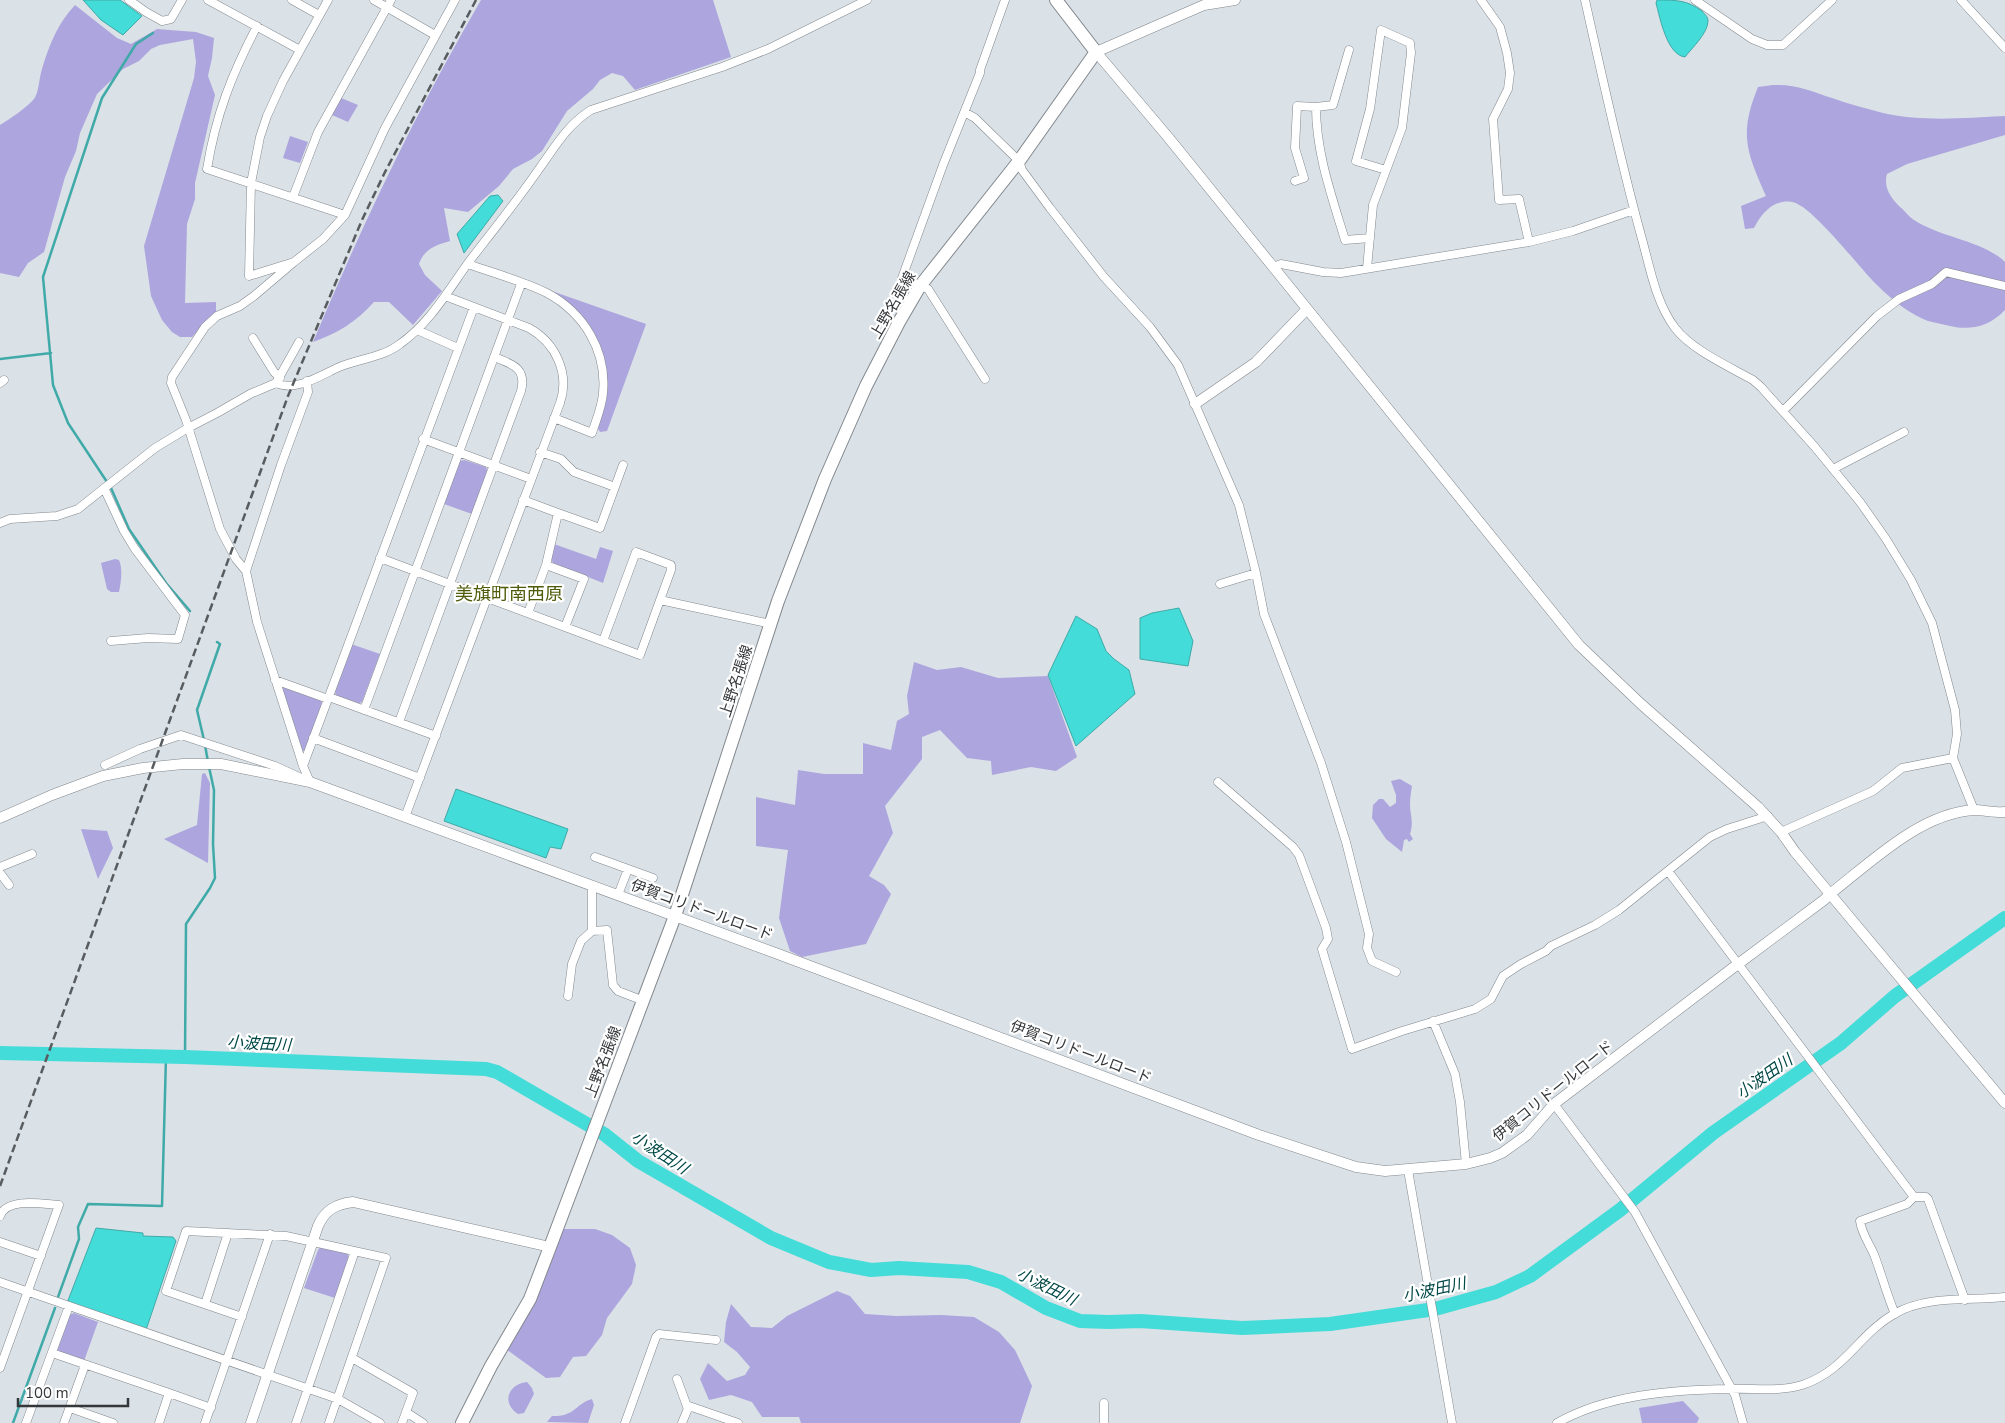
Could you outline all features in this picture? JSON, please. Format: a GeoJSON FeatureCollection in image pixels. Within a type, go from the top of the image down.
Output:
{"type":"FeatureCollection","features":[{"type":"Feature","properties":{"kind":"main road"},"geometry":{"type":"LineString","coordinates":[[1056,0],[1096,52]]}},
{"type":"Feature","properties":{"kind":"main road","name":"上野名張線"},"geometry":{"type":"LineString","coordinates":[[462,1423],[491,1366],[530,1299],[675,916],[770,624],[825,478],[866,386],[920,286],[1019,161],[1096,52]]}},
{"type":"Feature","properties":{"kind":"street"},"geometry":{"type":"LineString","coordinates":[[129,0],[162,21],[171,19],[182,0]]}},
{"type":"Feature","properties":{"kind":"street"},"geometry":{"type":"LineString","coordinates":[[208,0],[300,50]]}},
{"type":"Feature","properties":{"kind":"street"},"geometry":{"type":"LineString","coordinates":[[292,0],[319,15]]}},
{"type":"Feature","properties":{"kind":"street"},"geometry":{"type":"LineString","coordinates":[[294,262],[249,276],[251,183],[260,137],[267,116],[283,81],[328,0]]}},
{"type":"Feature","properties":{"kind":"street"},"geometry":{"type":"LineString","coordinates":[[374,0],[389,4],[435,35]]}},
{"type":"Feature","properties":{"kind":"street"},"geometry":{"type":"LineString","coordinates":[[310,782],[303,766],[257,622],[246,571],[236,558],[220,529],[188,428],[171,382],[205,327],[217,316],[240,306],[254,296],[322,239],[344,215],[385,128],[455,0]]}},
{"type":"Feature","properties":{"kind":"street"},"geometry":{"type":"LineString","coordinates":[[253,338],[283,386],[307,382],[345,364],[383,354],[398,346],[417,330],[445,296],[540,168],[558,140],[579,117],[591,110],[722,67],[768,49],[867,0]]}},
{"type":"Feature","properties":{"kind":"street"},"geometry":{"type":"LineString","coordinates":[[985,379],[928,289],[902,278],[943,165],[966,113],[1005,0]]}},
{"type":"Feature","properties":{"kind":"street"},"geometry":{"type":"LineString","coordinates":[[1235,0],[1204,5],[1096,52],[1168,137],[1578,645],[1641,704],[1768,816],[1782,832],[1795,852],[2005,1103]]}},
{"type":"Feature","properties":{"kind":"street"},"geometry":{"type":"LineString","coordinates":[[1481,0],[1500,27],[1510,73],[1508,90],[1493,119],[1499,200],[1519,199],[1529,242]]}},
{"type":"Feature","properties":{"kind":"street"},"geometry":{"type":"LineString","coordinates":[[1585,0],[1616,141],[1655,284],[1664,308],[1675,328],[1693,345],[1753,380],[1783,411],[1860,502],[1886,539],[1911,580],[1932,623],[1955,710],[1957,734],[1953,758],[1974,810]]}},
{"type":"Feature","properties":{"kind":"street"},"geometry":{"type":"LineString","coordinates":[[1695,0],[1752,39],[1767,45],[1783,45],[1832,0]]}},
{"type":"Feature","properties":{"kind":"street"},"geometry":{"type":"LineString","coordinates":[[1961,0],[2005,48]]}},
{"type":"Feature","properties":{"kind":"street"},"geometry":{"type":"LineString","coordinates":[[293,197],[318,132],[389,4]]}},
{"type":"Feature","properties":{"kind":"street"},"geometry":{"type":"LineString","coordinates":[[257,26],[239,61],[222,102],[207,169],[344,215]]}},
{"type":"Feature","properties":{"kind":"street"},"geometry":{"type":"LineString","coordinates":[[1367,268],[1373,205],[1402,128],[1411,53],[1410,43],[1381,30],[1370,109],[1356,161],[1386,170]]}},
{"type":"Feature","properties":{"kind":"street"},"geometry":{"type":"LineString","coordinates":[[1295,181],[1304,178],[1295,148],[1297,106],[1316,107],[1333,105],[1349,50]]}},
{"type":"Feature","properties":{"kind":"street"},"geometry":{"type":"LineString","coordinates":[[1316,107],[1316,128],[1322,158],[1345,240],[1370,238]]}},
{"type":"Feature","properties":{"kind":"street"},"geometry":{"type":"LineString","coordinates":[[966,113],[975,118],[1019,161],[1022,170],[1078,244],[1104,277],[1145,320],[1178,365],[1239,505],[1264,614],[1321,762],[1346,842],[1369,934],[1367,948],[1372,961],[1396,972]]}},
{"type":"Feature","properties":{"kind":"street"},"geometry":{"type":"LineString","coordinates":[[1273,267],[1281,264],[1323,272],[1341,273],[1529,242],[1573,231],[1634,210]]}},
{"type":"Feature","properties":{"kind":"street"},"geometry":{"type":"LineString","coordinates":[[468,264],[546,293],[570,309],[590,333],[600,355],[603,391],[600,409],[592,433],[554,418]]}},
{"type":"Feature","properties":{"kind":"street"},"geometry":{"type":"LineString","coordinates":[[1783,411],[1877,316],[1899,299],[1932,284],[1946,272],[2005,286]]}},
{"type":"Feature","properties":{"kind":"street"},"geometry":{"type":"LineString","coordinates":[[364,710],[521,284]]}},
{"type":"Feature","properties":{"kind":"street"},"geometry":{"type":"LineString","coordinates":[[405,818],[561,399],[563,382],[557,356],[541,336],[529,328],[445,296]]}},
{"type":"Feature","properties":{"kind":"street"},"geometry":{"type":"LineString","coordinates":[[303,766],[423,439],[474,308]]}},
{"type":"Feature","properties":{"kind":"street"},"geometry":{"type":"LineString","coordinates":[[1195,404],[1256,362],[1307,309]]}},
{"type":"Feature","properties":{"kind":"street"},"geometry":{"type":"LineString","coordinates":[[417,330],[458,348]]}},
{"type":"Feature","properties":{"kind":"street"},"geometry":{"type":"LineString","coordinates":[[0,522],[10,519],[57,516],[74,511],[155,448],[188,428],[278,380],[299,342]]}},
{"type":"Feature","properties":{"kind":"street"},"geometry":{"type":"LineString","coordinates":[[399,722],[521,391],[523,381],[520,372],[494,357]]}},
{"type":"Feature","properties":{"kind":"street"},"geometry":{"type":"LineString","coordinates":[[246,571],[281,465],[308,392],[307,382]]}},
{"type":"Feature","properties":{"kind":"street"},"geometry":{"type":"LineString","coordinates":[[1833,469],[1904,432]]}},
{"type":"Feature","properties":{"kind":"street"},"geometry":{"type":"LineString","coordinates":[[423,439],[531,479]]}},
{"type":"Feature","properties":{"kind":"street"},"geometry":{"type":"LineString","coordinates":[[540,452],[561,459],[574,472],[615,487]]}},
{"type":"Feature","properties":{"kind":"street"},"geometry":{"type":"LineString","coordinates":[[523,500],[600,528],[623,465]]}},
{"type":"Feature","properties":{"kind":"street"},"geometry":{"type":"LineString","coordinates":[[107,485],[124,531],[135,549],[185,615],[178,639],[111,640]]}},
{"type":"Feature","properties":{"kind":"street"},"geometry":{"type":"LineString","coordinates":[[528,613],[546,565],[558,513]]}},
{"type":"Feature","properties":{"kind":"street"},"geometry":{"type":"LineString","coordinates":[[380,558],[640,655],[672,570],[671,565],[636,552],[603,641]]}},
{"type":"Feature","properties":{"kind":"street"},"geometry":{"type":"LineString","coordinates":[[546,565],[584,579],[566,627]]}},
{"type":"Feature","properties":{"kind":"street"},"geometry":{"type":"LineString","coordinates":[[1220,584],[1256,573]]}},
{"type":"Feature","properties":{"kind":"street"},"geometry":{"type":"LineString","coordinates":[[660,600],[770,624]]}},
{"type":"Feature","properties":{"kind":"street"},"geometry":{"type":"LineString","coordinates":[[276,680],[436,736]]}},
{"type":"Feature","properties":{"kind":"street"},"geometry":{"type":"LineString","coordinates":[[105,765],[181,735],[275,766],[310,782]]}},
{"type":"Feature","properties":{"kind":"street"},"geometry":{"type":"LineString","coordinates":[[313,738],[420,778]]}},
{"type":"Feature","properties":{"kind":"street"},"geometry":{"type":"LineString","coordinates":[[1782,832],[1873,790],[1902,768],[1953,758]]}},
{"type":"Feature","properties":{"kind":"street","name":"伊賀コリドールロード"},"geometry":{"type":"LineString","coordinates":[[0,818],[52,795],[103,776],[144,768],[209,764],[235,766],[310,782],[592,885],[1259,1135],[1356,1167],[1386,1171],[1466,1164],[1490,1158],[1509,1148],[1526,1135],[1554,1104],[1824,900],[1913,830],[1944,817],[1974,810],[2005,812]]}},
{"type":"Feature","properties":{"kind":"street"},"geometry":{"type":"LineString","coordinates":[[1218,782],[1293,847],[1299,855],[1326,928],[1328,939],[1322,949],[1352,1049],[1433,1021],[1475,1009],[1491,999],[1503,976],[1552,946],[1611,916],[1710,837],[1727,829],[1768,816]]}},
{"type":"Feature","properties":{"kind":"street"},"geometry":{"type":"LineString","coordinates":[[0,867],[32,854]]}},
{"type":"Feature","properties":{"kind":"street"},"geometry":{"type":"LineString","coordinates":[[594,857],[653,878]]}},
{"type":"Feature","properties":{"kind":"street"},"geometry":{"type":"LineString","coordinates":[[618,895],[628,869]]}},
{"type":"Feature","properties":{"kind":"street"},"geometry":{"type":"LineString","coordinates":[[1668,871],[1914,1197]]}},
{"type":"Feature","properties":{"kind":"street"},"geometry":{"type":"LineString","coordinates":[[0,873],[9,885]]}},
{"type":"Feature","properties":{"kind":"street"},"geometry":{"type":"LineString","coordinates":[[592,885],[592,931]]}},
{"type":"Feature","properties":{"kind":"street"},"geometry":{"type":"LineString","coordinates":[[568,996],[572,964],[581,941],[592,931],[607,930],[611,981],[615,989],[644,1001]]}},
{"type":"Feature","properties":{"kind":"street"},"geometry":{"type":"LineString","coordinates":[[1433,1021],[1455,1074],[1460,1102],[1466,1164]]}},
{"type":"Feature","properties":{"kind":"street"},"geometry":{"type":"LineString","coordinates":[[1554,1104],[1635,1212],[1735,1395],[1743,1423]]}},
{"type":"Feature","properties":{"kind":"street"},"geometry":{"type":"LineString","coordinates":[[1408,1170],[1452,1423]]}},
{"type":"Feature","properties":{"kind":"street"},"geometry":{"type":"LineString","coordinates":[[1895,1314],[1882,1283],[1875,1256],[1862,1234],[1860,1221],[1907,1204],[1914,1197],[1926,1196],[1928,1199],[1965,1300]]}},
{"type":"Feature","properties":{"kind":"street"},"geometry":{"type":"LineString","coordinates":[[251,1423],[321,1220],[329,1209],[336,1205],[353,1202],[550,1247]]}},
{"type":"Feature","properties":{"kind":"street"},"geometry":{"type":"LineString","coordinates":[[0,1216],[2,1211],[16,1203],[60,1205],[0,1368]]}},
{"type":"Feature","properties":{"kind":"street"},"geometry":{"type":"LineString","coordinates":[[242,1317],[166,1291],[186,1231],[270,1234],[386,1258],[329,1423]]}},
{"type":"Feature","properties":{"kind":"street"},"geometry":{"type":"LineString","coordinates":[[205,1304],[228,1233]]}},
{"type":"Feature","properties":{"kind":"street"},"geometry":{"type":"LineString","coordinates":[[205,1423],[270,1234]]}},
{"type":"Feature","properties":{"kind":"street"},"geometry":{"type":"LineString","coordinates":[[0,1242],[41,1256]]}},
{"type":"Feature","properties":{"kind":"street"},"geometry":{"type":"LineString","coordinates":[[296,1423],[355,1251]]}},
{"type":"Feature","properties":{"kind":"street"},"geometry":{"type":"LineString","coordinates":[[0,1282],[338,1399],[380,1423]]}},
{"type":"Feature","properties":{"kind":"street"},"geometry":{"type":"LineString","coordinates":[[1557,1423],[1582,1412],[1645,1395],[1677,1390],[1776,1389],[1794,1387],[1811,1381],[1846,1359],[1868,1334],[1895,1314],[1923,1302],[2005,1297]]}},
{"type":"Feature","properties":{"kind":"street"},"geometry":{"type":"LineString","coordinates":[[26,1423],[69,1306]]}},
{"type":"Feature","properties":{"kind":"street"},"geometry":{"type":"LineString","coordinates":[[625,1423],[656,1337],[660,1334],[716,1340]]}},
{"type":"Feature","properties":{"kind":"street"},"geometry":{"type":"LineString","coordinates":[[52,1353],[211,1408]]}},
{"type":"Feature","properties":{"kind":"street"},"geometry":{"type":"LineString","coordinates":[[352,1358],[413,1393],[402,1423]]}},
{"type":"Feature","properties":{"kind":"street"},"geometry":{"type":"LineString","coordinates":[[64,1423],[85,1365]]}},
{"type":"Feature","properties":{"kind":"street"},"geometry":{"type":"LineString","coordinates":[[677,1379],[688,1409]]}},
{"type":"Feature","properties":{"kind":"street"},"geometry":{"type":"LineString","coordinates":[[159,1423],[169,1393]]}},
{"type":"Feature","properties":{"kind":"street"},"geometry":{"type":"LineString","coordinates":[[1104,1403],[1104,1423]]}},
{"type":"Feature","properties":{"kind":"street"},"geometry":{"type":"LineString","coordinates":[[682,1423],[689,1406],[738,1423]]}},
{"type":"Feature","properties":{"kind":"street"},"geometry":{"type":"LineString","coordinates":[[70,1408],[112,1423]]}},
{"type":"Feature","properties":{"kind":"street"},"geometry":{"type":"LineString","coordinates":[[406,1412],[423,1423]]}},
{"type":"Feature","properties":{"kind":"shaded area"},"geometry":{"type":"Polygon","coordinates":[[[481,0],[713,0],[731,57],[635,90],[623,76],[612,73],[600,80],[593,89],[567,111],[542,151],[532,159],[513,169],[499,186],[468,212],[444,208],[450,241],[427,251],[419,264],[425,275],[442,291],[413,325],[389,302],[374,302],[346,326],[331,335],[313,342],[391,168],[457,41],[481,0]]]}},
{"type":"Feature","properties":{"kind":"shaded area"},"geometry":{"type":"Polygon","coordinates":[[[75,5],[117,38],[131,44],[157,29],[196,32],[214,38],[208,76],[215,95],[195,183],[195,199],[187,224],[185,303],[216,302],[216,312],[192,337],[180,337],[172,332],[162,320],[151,296],[144,246],[194,78],[196,62],[193,39],[160,45],[151,49],[139,61],[123,69],[97,94],[80,133],[76,151],[65,177],[44,252],[28,263],[19,277],[0,273],[0,125],[34,99],[51,43],[64,19],[75,5]]]}},
{"type":"Feature","properties":{"kind":"shaded area"},"geometry":{"type":"Polygon","coordinates":[[[1773,85],[1803,88],[1851,104],[1898,116],[1944,119],[2005,116],[2005,135],[1907,164],[1887,174],[1886,183],[1891,196],[1912,219],[1936,231],[1985,249],[2005,262],[2005,310],[1987,323],[1965,328],[1931,322],[1915,315],[1883,291],[1823,225],[1811,214],[1792,202],[1773,205],[1764,213],[1754,228],[1745,229],[1741,206],[1766,196],[1754,167],[1747,142],[1748,118],[1758,87],[1773,85]]]}},
{"type":"Feature","properties":{"kind":"shaded area"},"geometry":{"type":"Polygon","coordinates":[[[341,98],[358,105],[348,122],[332,115],[341,98]]]}},
{"type":"Feature","properties":{"kind":"shaded area"},"geometry":{"type":"Polygon","coordinates":[[[290,136],[308,142],[300,163],[283,158],[290,136]]]}},
{"type":"Feature","properties":{"kind":"shaded area"},"geometry":{"type":"Polygon","coordinates":[[[546,289],[646,324],[607,431],[600,432],[597,427],[607,392],[607,377],[598,341],[590,327],[546,289]]]}},
{"type":"Feature","properties":{"kind":"shaded area"},"geometry":{"type":"Polygon","coordinates":[[[464,460],[486,467],[487,471],[472,514],[444,504],[460,461],[464,460]]]}},
{"type":"Feature","properties":{"kind":"shaded area"},"geometry":{"type":"Polygon","coordinates":[[[554,544],[596,559],[600,547],[613,551],[603,583],[553,563],[551,558],[554,544]]]}},
{"type":"Feature","properties":{"kind":"shaded area"},"geometry":{"type":"Polygon","coordinates":[[[115,559],[119,560],[121,580],[119,592],[111,592],[107,589],[101,563],[115,559]]]}},
{"type":"Feature","properties":{"kind":"shaded area"},"geometry":{"type":"Polygon","coordinates":[[[351,644],[380,654],[362,702],[357,704],[336,696],[335,691],[351,644]]]}},
{"type":"Feature","properties":{"kind":"shaded area"},"geometry":{"type":"Polygon","coordinates":[[[914,662],[937,670],[961,667],[998,678],[1048,676],[1077,757],[1056,771],[1031,767],[992,775],[991,761],[967,758],[940,730],[922,737],[922,759],[885,806],[893,833],[869,876],[884,885],[891,894],[866,944],[802,957],[790,951],[779,918],[788,850],[756,846],[756,797],[795,805],[798,770],[824,774],[863,774],[863,743],[891,750],[897,721],[909,714],[907,696],[914,662]]]}},
{"type":"Feature","properties":{"kind":"shaded area"},"geometry":{"type":"Polygon","coordinates":[[[282,685],[321,699],[322,704],[305,750],[301,752],[280,687],[282,685]]]}},
{"type":"Feature","properties":{"kind":"shaded area"},"geometry":{"type":"Polygon","coordinates":[[[205,773],[210,783],[208,863],[164,839],[197,825],[202,774],[205,773]]]}},
{"type":"Feature","properties":{"kind":"shaded area"},"geometry":{"type":"Polygon","coordinates":[[[1400,779],[1412,786],[1410,804],[1412,826],[1410,834],[1413,839],[1409,842],[1407,839],[1404,840],[1402,852],[1386,839],[1372,818],[1373,805],[1379,799],[1383,799],[1390,807],[1396,803],[1396,795],[1391,781],[1400,779]]]}},
{"type":"Feature","properties":{"kind":"shaded area"},"geometry":{"type":"Polygon","coordinates":[[[81,829],[107,831],[113,848],[98,879],[81,829]]]}},
{"type":"Feature","properties":{"kind":"shaded area"},"geometry":{"type":"Polygon","coordinates":[[[563,1229],[595,1229],[612,1235],[630,1248],[636,1265],[632,1284],[607,1318],[602,1335],[586,1356],[573,1357],[560,1377],[546,1378],[503,1347],[563,1229]]]}},
{"type":"Feature","properties":{"kind":"shaded area"},"geometry":{"type":"Polygon","coordinates":[[[320,1247],[347,1253],[349,1258],[335,1298],[304,1288],[320,1247]]]}},
{"type":"Feature","properties":{"kind":"shaded area"},"geometry":{"type":"Polygon","coordinates":[[[837,1291],[850,1296],[865,1314],[974,1317],[999,1332],[1015,1350],[1032,1386],[1020,1423],[801,1423],[799,1417],[762,1417],[752,1402],[731,1395],[709,1400],[700,1379],[708,1363],[727,1381],[745,1375],[750,1367],[737,1352],[724,1342],[726,1322],[731,1304],[751,1327],[772,1328],[787,1316],[837,1291]]]}},
{"type":"Feature","properties":{"kind":"shaded area"},"geometry":{"type":"Polygon","coordinates":[[[74,1313],[98,1322],[84,1361],[58,1352],[57,1348],[69,1315],[74,1313]]]}},
{"type":"Feature","properties":{"kind":"shaded area"},"geometry":{"type":"Polygon","coordinates":[[[527,1382],[534,1394],[524,1413],[518,1414],[510,1405],[509,1395],[515,1386],[527,1382]]]}},
{"type":"Feature","properties":{"kind":"shaded area"},"geometry":{"type":"Polygon","coordinates":[[[592,1399],[594,1405],[588,1423],[547,1422],[552,1416],[566,1414],[592,1399]]]}},
{"type":"Feature","properties":{"kind":"shaded area"},"geometry":{"type":"Polygon","coordinates":[[[1683,1401],[1699,1418],[1697,1423],[1642,1423],[1639,1408],[1683,1401]]]}},
{"type":"Feature","properties":{"kind":"water"},"geometry":{"type":"Polygon","coordinates":[[[83,0],[120,0],[142,16],[123,35],[101,20],[83,0]]]}},
{"type":"Feature","properties":{"kind":"water"},"geometry":{"type":"Polygon","coordinates":[[[1657,0],[1686,3],[1697,7],[1707,18],[1705,30],[1685,57],[1673,50],[1665,35],[1656,3],[1657,0]]]}},
{"type":"Feature","properties":{"kind":"water"},"geometry":{"type":"Polygon","coordinates":[[[498,195],[503,201],[464,253],[457,234],[490,196],[498,195]]]}},
{"type":"Feature","properties":{"kind":"water"},"geometry":{"type":"Polygon","coordinates":[[[1179,608],[1193,641],[1188,666],[1140,659],[1140,618],[1152,613],[1179,608]]]}},
{"type":"Feature","properties":{"kind":"water"},"geometry":{"type":"Polygon","coordinates":[[[1076,616],[1097,629],[1106,651],[1129,670],[1135,694],[1076,746],[1048,675],[1076,616]]]}},
{"type":"Feature","properties":{"kind":"water"},"geometry":{"type":"Polygon","coordinates":[[[456,789],[568,829],[561,849],[550,847],[546,858],[444,821],[456,789]]]}},
{"type":"Feature","properties":{"kind":"water"},"geometry":{"type":"Polygon","coordinates":[[[96,1228],[143,1233],[143,1236],[173,1237],[176,1241],[146,1330],[67,1303],[96,1228]]]}},
{"type":"Feature","properties":{"kind":"waterway"},"geometry":{"type":"LineString","coordinates":[[153,33],[136,44],[102,98],[43,277],[53,385],[68,423],[111,488],[129,529],[166,583],[190,611]]}},
{"type":"Feature","properties":{"kind":"waterway"},"geometry":{"type":"LineString","coordinates":[[0,359],[51,353]]}},
{"type":"Feature","properties":{"kind":"waterway"},"geometry":{"type":"LineString","coordinates":[[204,740],[197,710],[220,644],[217,642]]}},
{"type":"Feature","properties":{"kind":"waterway"},"geometry":{"type":"LineString","coordinates":[[205,745],[208,762]]}},
{"type":"Feature","properties":{"kind":"waterway"},"geometry":{"type":"LineString","coordinates":[[185,1057],[186,924],[215,878],[213,844],[214,790],[209,767]]}},
{"type":"Feature","properties":{"kind":"waterway","name":"小波田川"},"geometry":{"type":"LineString","coordinates":[[0,1053],[185,1057],[486,1069],[497,1072],[604,1134],[638,1161],[771,1238],[829,1262],[871,1270],[899,1268],[968,1272],[1001,1282],[1046,1308],[1080,1321],[1140,1321],[1242,1328],[1330,1324],[1435,1309],[1496,1292],[1530,1276],[1620,1210],[1713,1133],[1841,1043],[1895,996],[2005,918]]}},
{"type":"Feature","properties":{"kind":"waterway"},"geometry":{"type":"LineString","coordinates":[[58,1297],[79,1239],[78,1227],[88,1204],[162,1206],[166,1057]]}},
{"type":"Feature","properties":{"kind":"waterway"},"geometry":{"type":"LineString","coordinates":[[13,1423],[55,1308]]}},
{"type":"Feature","properties":{"kind":"railway"},"geometry":{"type":"LineString","coordinates":[[0,1186],[288,396],[362,220],[385,172],[476,0]]}},
{"type":"Feature","properties":{"kind":"district","name":"美旗町南西原"},"geometry":{"type":"Point","coordinates":[509,594]}}]}
